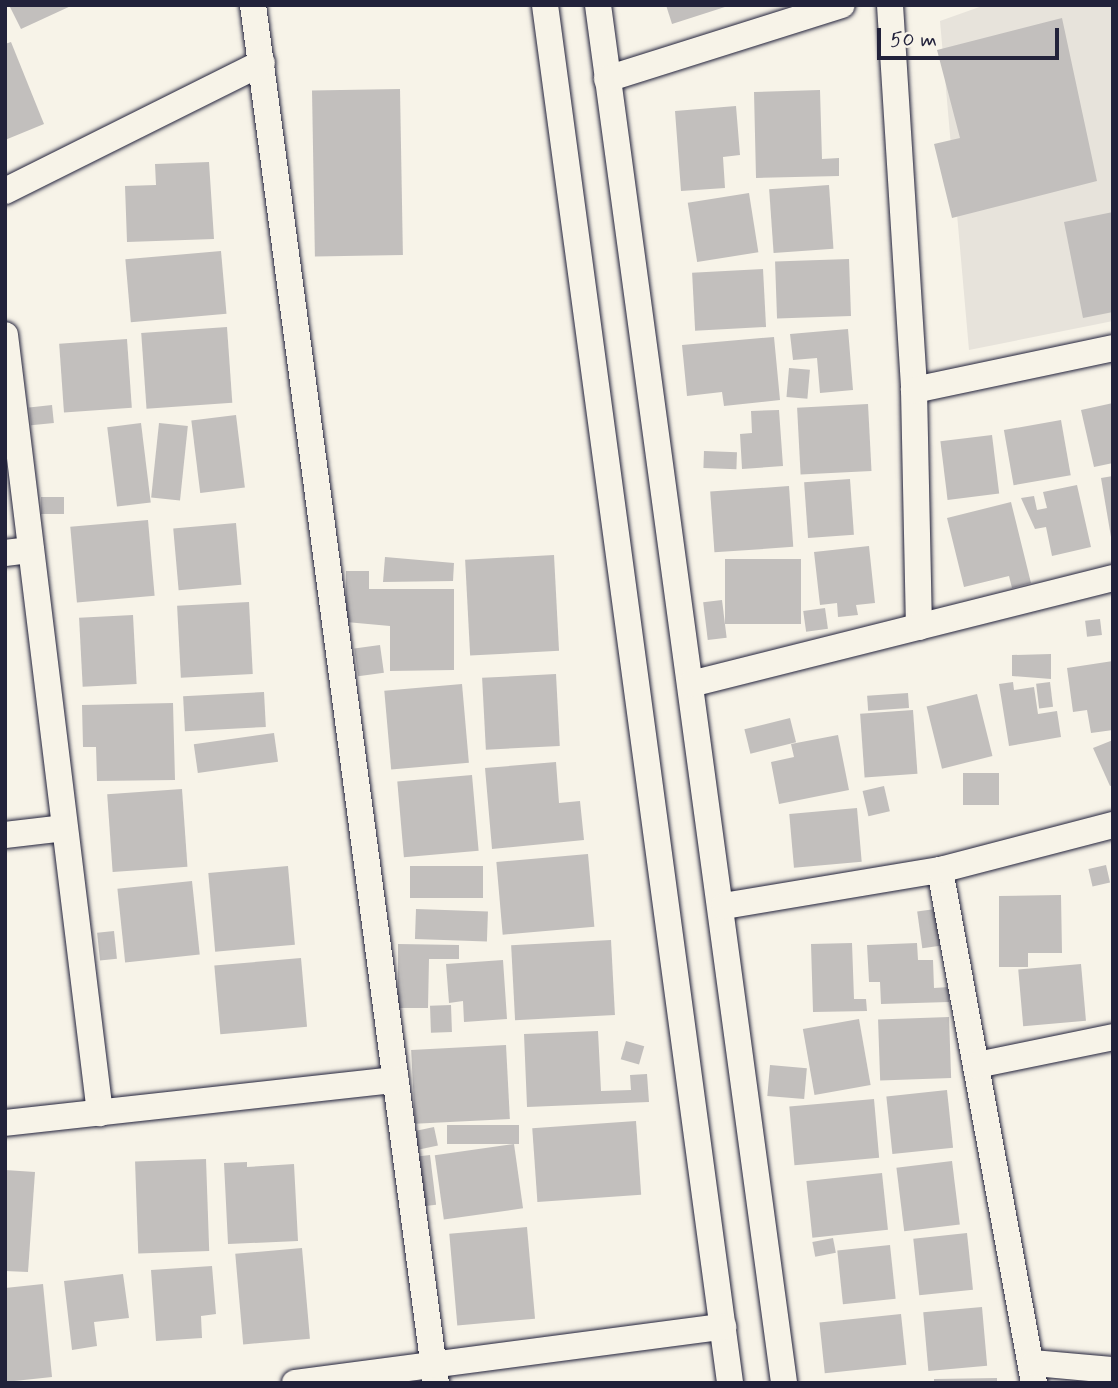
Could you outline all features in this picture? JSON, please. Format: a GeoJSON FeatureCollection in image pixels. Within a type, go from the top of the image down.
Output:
{"type":"FeatureCollection","features":[{"type":"Feature","properties":{"kind":"street"},"geometry":{"type":"LineString","coordinates":[[253,5],[435,1374]]}},
{"type":"Feature","properties":{"kind":"street"},"geometry":{"type":"LineString","coordinates":[[545,5],[730,1383]]}},
{"type":"Feature","properties":{"kind":"street"},"geometry":{"type":"LineString","coordinates":[[598,5],[724,906],[784,1383]]}},
{"type":"Feature","properties":{"kind":"street"},"geometry":{"type":"LineString","coordinates":[[607,79],[842,5]]}},
{"type":"Feature","properties":{"kind":"street"},"geometry":{"type":"LineString","coordinates":[[890,5],[914,390],[919,627]]}},
{"type":"Feature","properties":{"kind":"street"},"geometry":{"type":"LineString","coordinates":[[5,191],[262,63]]}},
{"type":"Feature","properties":{"kind":"street"},"geometry":{"type":"LineString","coordinates":[[5,335],[100,1113]]}},
{"type":"Feature","properties":{"kind":"street"},"geometry":{"type":"LineString","coordinates":[[914,390],[1113,348]]}},
{"type":"Feature","properties":{"kind":"street"},"geometry":{"type":"LineString","coordinates":[[5,553],[31,550]]}},
{"type":"Feature","properties":{"kind":"street"},"geometry":{"type":"LineString","coordinates":[[691,684],[1113,578]]}},
{"type":"Feature","properties":{"kind":"street"},"geometry":{"type":"LineString","coordinates":[[724,906],[940,870],[1113,825]]}},
{"type":"Feature","properties":{"kind":"street"},"geometry":{"type":"LineString","coordinates":[[5,835],[65,828]]}},
{"type":"Feature","properties":{"kind":"street"},"geometry":{"type":"LineString","coordinates":[[940,870],[1034,1373],[1113,1370]]}},
{"type":"Feature","properties":{"kind":"street"},"geometry":{"type":"LineString","coordinates":[[977,1065],[1113,1037]]}},
{"type":"Feature","properties":{"kind":"street"},"geometry":{"type":"LineString","coordinates":[[5,1123],[396,1080]]}},
{"type":"Feature","properties":{"kind":"street"},"geometry":{"type":"LineString","coordinates":[[295,1383],[435,1374],[723,1328]]}},
{"type":"Feature","properties":{"kind":"shaded area"},"geometry":{"type":"Polygon","coordinates":[[[985,5],[1113,5],[1113,321],[969,350],[940,21],[985,5]]]}},
{"type":"Feature","properties":{"kind":"building"},"geometry":{"type":"Polygon","coordinates":[[[9,5],[73,5],[21,29],[9,5]]]}},
{"type":"Feature","properties":{"kind":"building"},"geometry":{"type":"Polygon","coordinates":[[[666,5],[728,5],[728,6],[672,24],[666,5]]]}},
{"type":"Feature","properties":{"kind":"building"},"geometry":{"type":"Polygon","coordinates":[[[1062,18],[1097,181],[952,218],[934,144],[960,138],[937,50],[1062,18]]]}},
{"type":"Feature","properties":{"kind":"building"},"geometry":{"type":"Polygon","coordinates":[[[11,42],[44,124],[5,140],[5,44],[11,42]]]}},
{"type":"Feature","properties":{"kind":"building"},"geometry":{"type":"Polygon","coordinates":[[[400,89],[403,255],[315,257],[312,91],[400,89]]]}},
{"type":"Feature","properties":{"kind":"building"},"geometry":{"type":"Polygon","coordinates":[[[820,90],[822,159],[839,158],[839,176],[756,178],[754,92],[820,90]]]}},
{"type":"Feature","properties":{"kind":"building"},"geometry":{"type":"Polygon","coordinates":[[[736,106],[740,155],[723,157],[725,188],[681,191],[675,111],[736,106]]]}},
{"type":"Feature","properties":{"kind":"building"},"geometry":{"type":"Polygon","coordinates":[[[209,162],[214,239],[127,242],[125,186],[156,185],[155,164],[209,162]]]}},
{"type":"Feature","properties":{"kind":"building"},"geometry":{"type":"Polygon","coordinates":[[[829,185],[833,249],[774,253],[769,189],[829,185]]]}},
{"type":"Feature","properties":{"kind":"building"},"geometry":{"type":"Polygon","coordinates":[[[749,193],[758,252],[697,262],[688,203],[749,193]]]}},
{"type":"Feature","properties":{"kind":"building"},"geometry":{"type":"Polygon","coordinates":[[[1113,212],[1113,312],[1083,318],[1064,222],[1113,212]]]}},
{"type":"Feature","properties":{"kind":"building"},"geometry":{"type":"Polygon","coordinates":[[[221,251],[226,314],[131,322],[125,259],[221,251]]]}},
{"type":"Feature","properties":{"kind":"building"},"geometry":{"type":"Polygon","coordinates":[[[849,259],[851,316],[777,319],[775,262],[849,259]]]}},
{"type":"Feature","properties":{"kind":"building"},"geometry":{"type":"Polygon","coordinates":[[[763,269],[766,327],[695,331],[692,273],[763,269]]]}},
{"type":"Feature","properties":{"kind":"building"},"geometry":{"type":"Polygon","coordinates":[[[227,327],[232,403],[147,409],[141,333],[227,327]]]}},
{"type":"Feature","properties":{"kind":"building"},"geometry":{"type":"Polygon","coordinates":[[[848,329],[853,390],[820,393],[817,358],[793,360],[790,334],[848,329]]]}},
{"type":"Feature","properties":{"kind":"building"},"geometry":{"type":"Polygon","coordinates":[[[774,337],[780,400],[724,406],[722,392],[687,396],[682,345],[774,337]]]}},
{"type":"Feature","properties":{"kind":"building"},"geometry":{"type":"Polygon","coordinates":[[[127,339],[132,408],[64,413],[59,344],[127,339]]]}},
{"type":"Feature","properties":{"kind":"building"},"geometry":{"type":"Polygon","coordinates":[[[789,368],[810,370],[807,399],[786,397],[789,368]]]}},
{"type":"Feature","properties":{"kind":"building"},"geometry":{"type":"Polygon","coordinates":[[[1113,403],[1113,463],[1094,467],[1081,410],[1113,403]]]}},
{"type":"Feature","properties":{"kind":"building"},"geometry":{"type":"Polygon","coordinates":[[[868,404],[872,471],[801,475],[797,408],[868,404]]]}},
{"type":"Feature","properties":{"kind":"building"},"geometry":{"type":"Polygon","coordinates":[[[52,405],[54,423],[31,425],[29,407],[52,405]]]}},
{"type":"Feature","properties":{"kind":"building"},"geometry":{"type":"Polygon","coordinates":[[[779,410],[783,466],[742,469],[740,434],[752,433],[751,411],[779,410]]]}},
{"type":"Feature","properties":{"kind":"building"},"geometry":{"type":"Polygon","coordinates":[[[236,415],[245,487],[200,493],[191,420],[236,415]]]}},
{"type":"Feature","properties":{"kind":"building"},"geometry":{"type":"Polygon","coordinates":[[[1061,420],[1071,475],[1014,485],[1004,430],[1061,420]]]}},
{"type":"Feature","properties":{"kind":"building"},"geometry":{"type":"Polygon","coordinates":[[[141,423],[151,502],[117,507],[107,427],[141,423]]]}},
{"type":"Feature","properties":{"kind":"building"},"geometry":{"type":"Polygon","coordinates":[[[159,423],[188,426],[180,501],[151,498],[159,423]]]}},
{"type":"Feature","properties":{"kind":"building"},"geometry":{"type":"Polygon","coordinates":[[[992,435],[999,494],[948,500],[940,441],[992,435]]]}},
{"type":"Feature","properties":{"kind":"building"},"geometry":{"type":"Polygon","coordinates":[[[704,451],[737,452],[736,469],[703,468],[704,451]]]}},
{"type":"Feature","properties":{"kind":"building"},"geometry":{"type":"Polygon","coordinates":[[[1113,476],[1113,537],[1111,537],[1101,478],[1113,476]]]}},
{"type":"Feature","properties":{"kind":"building"},"geometry":{"type":"Polygon","coordinates":[[[850,479],[854,535],[808,538],[804,482],[850,479]]]}},
{"type":"Feature","properties":{"kind":"building"},"geometry":{"type":"Polygon","coordinates":[[[1077,485],[1091,547],[1052,556],[1046,527],[1035,529],[1021,498],[1034,496],[1037,510],[1047,508],[1043,492],[1077,485]]]}},
{"type":"Feature","properties":{"kind":"building"},"geometry":{"type":"Polygon","coordinates":[[[789,486],[793,547],[714,552],[710,492],[789,486]]]}},
{"type":"Feature","properties":{"kind":"building"},"geometry":{"type":"Polygon","coordinates":[[[41,497],[64,497],[64,514],[41,514],[41,497]]]}},
{"type":"Feature","properties":{"kind":"building"},"geometry":{"type":"Polygon","coordinates":[[[1011,502],[1031,583],[1012,588],[1009,576],[964,587],[947,518],[1011,502]]]}},
{"type":"Feature","properties":{"kind":"building"},"geometry":{"type":"Polygon","coordinates":[[[148,520],[155,596],[77,603],[70,527],[148,520]]]}},
{"type":"Feature","properties":{"kind":"building"},"geometry":{"type":"Polygon","coordinates":[[[236,523],[241,585],[179,590],[173,528],[236,523]]]}},
{"type":"Feature","properties":{"kind":"building"},"geometry":{"type":"Polygon","coordinates":[[[869,546],[875,603],[856,605],[858,615],[838,617],[837,603],[820,605],[814,552],[869,546]]]}},
{"type":"Feature","properties":{"kind":"building"},"geometry":{"type":"Polygon","coordinates":[[[554,555],[559,651],[470,656],[465,560],[554,555]]]}},
{"type":"Feature","properties":{"kind":"building"},"geometry":{"type":"Polygon","coordinates":[[[385,557],[454,563],[453,581],[383,582],[385,557]]]}},
{"type":"Feature","properties":{"kind":"building"},"geometry":{"type":"Polygon","coordinates":[[[725,559],[801,559],[801,624],[725,624],[725,559]]]}},
{"type":"Feature","properties":{"kind":"building"},"geometry":{"type":"Polygon","coordinates":[[[346,571],[369,571],[369,589],[454,589],[454,670],[390,671],[390,626],[346,622],[346,571]]]}},
{"type":"Feature","properties":{"kind":"building"},"geometry":{"type":"Polygon","coordinates":[[[722,600],[727,638],[708,640],[703,602],[722,600]]]}},
{"type":"Feature","properties":{"kind":"building"},"geometry":{"type":"Polygon","coordinates":[[[249,602],[253,674],[181,678],[177,606],[249,602]]]}},
{"type":"Feature","properties":{"kind":"building"},"geometry":{"type":"Polygon","coordinates":[[[825,608],[828,629],[806,632],[803,611],[825,608]]]}},
{"type":"Feature","properties":{"kind":"building"},"geometry":{"type":"Polygon","coordinates":[[[133,615],[137,684],[83,687],[79,618],[133,615]]]}},
{"type":"Feature","properties":{"kind":"building"},"geometry":{"type":"Polygon","coordinates":[[[1100,619],[1102,635],[1087,637],[1085,621],[1100,619]]]}},
{"type":"Feature","properties":{"kind":"building"},"geometry":{"type":"Polygon","coordinates":[[[380,645],[384,673],[358,676],[354,649],[380,645]]]}},
{"type":"Feature","properties":{"kind":"building"},"geometry":{"type":"Polygon","coordinates":[[[1051,654],[1051,679],[1012,676],[1012,655],[1051,654]]]}},
{"type":"Feature","properties":{"kind":"building"},"geometry":{"type":"Polygon","coordinates":[[[1113,661],[1113,730],[1091,733],[1087,710],[1073,712],[1067,668],[1113,661]]]}},
{"type":"Feature","properties":{"kind":"building"},"geometry":{"type":"Polygon","coordinates":[[[556,674],[560,746],[486,750],[482,678],[556,674]]]}},
{"type":"Feature","properties":{"kind":"building"},"geometry":{"type":"Polygon","coordinates":[[[1013,682],[1014,690],[1034,687],[1038,714],[1057,711],[1061,737],[1009,746],[999,684],[1013,682]]]}},
{"type":"Feature","properties":{"kind":"building"},"geometry":{"type":"Polygon","coordinates":[[[1050,682],[1053,707],[1039,709],[1036,684],[1050,682]]]}},
{"type":"Feature","properties":{"kind":"building"},"geometry":{"type":"Polygon","coordinates":[[[462,684],[469,763],[391,769],[384,691],[462,684]]]}},
{"type":"Feature","properties":{"kind":"building"},"geometry":{"type":"Polygon","coordinates":[[[264,692],[266,727],[185,731],[183,696],[264,692]]]}},
{"type":"Feature","properties":{"kind":"building"},"geometry":{"type":"Polygon","coordinates":[[[908,693],[909,708],[868,711],[867,696],[908,693]]]}},
{"type":"Feature","properties":{"kind":"building"},"geometry":{"type":"Polygon","coordinates":[[[977,694],[992,756],[942,769],[927,707],[977,694]]]}},
{"type":"Feature","properties":{"kind":"building"},"geometry":{"type":"Polygon","coordinates":[[[173,703],[175,780],[97,781],[96,747],[83,747],[82,705],[173,703]]]}},
{"type":"Feature","properties":{"kind":"building"},"geometry":{"type":"Polygon","coordinates":[[[913,710],[917,774],[865,778],[860,714],[913,710]]]}},
{"type":"Feature","properties":{"kind":"building"},"geometry":{"type":"Polygon","coordinates":[[[790,718],[796,742],[750,754],[744,729],[790,718]]]}},
{"type":"Feature","properties":{"kind":"building"},"geometry":{"type":"Polygon","coordinates":[[[274,733],[278,762],[198,773],[194,744],[274,733]]]}},
{"type":"Feature","properties":{"kind":"building"},"geometry":{"type":"Polygon","coordinates":[[[838,735],[849,790],[779,804],[771,762],[794,757],[791,744],[838,735]]]}},
{"type":"Feature","properties":{"kind":"building"},"geometry":{"type":"Polygon","coordinates":[[[1113,740],[1113,785],[1110,786],[1093,748],[1113,740]]]}},
{"type":"Feature","properties":{"kind":"building"},"geometry":{"type":"Polygon","coordinates":[[[556,762],[559,803],[580,801],[584,840],[492,849],[485,768],[556,762]]]}},
{"type":"Feature","properties":{"kind":"building"},"geometry":{"type":"Polygon","coordinates":[[[963,773],[999,773],[999,805],[963,805],[963,773]]]}},
{"type":"Feature","properties":{"kind":"building"},"geometry":{"type":"Polygon","coordinates":[[[472,775],[479,851],[404,857],[397,782],[472,775]]]}},
{"type":"Feature","properties":{"kind":"building"},"geometry":{"type":"Polygon","coordinates":[[[884,786],[890,811],[868,816],[863,791],[884,786]]]}},
{"type":"Feature","properties":{"kind":"building"},"geometry":{"type":"Polygon","coordinates":[[[182,789],[187,867],[113,872],[107,794],[182,789]]]}},
{"type":"Feature","properties":{"kind":"building"},"geometry":{"type":"Polygon","coordinates":[[[857,808],[862,862],[794,868],[789,814],[857,808]]]}},
{"type":"Feature","properties":{"kind":"building"},"geometry":{"type":"Polygon","coordinates":[[[588,854],[594,927],[503,935],[496,862],[588,854]]]}},
{"type":"Feature","properties":{"kind":"building"},"geometry":{"type":"Polygon","coordinates":[[[1106,865],[1110,883],[1093,887],[1088,869],[1106,865]]]}},
{"type":"Feature","properties":{"kind":"building"},"geometry":{"type":"Polygon","coordinates":[[[288,866],[295,945],[215,952],[208,873],[288,866]]]}},
{"type":"Feature","properties":{"kind":"building"},"geometry":{"type":"Polygon","coordinates":[[[410,866],[483,866],[483,898],[410,898],[410,866]]]}},
{"type":"Feature","properties":{"kind":"building"},"geometry":{"type":"Polygon","coordinates":[[[192,881],[200,955],[125,962],[117,889],[192,881]]]}},
{"type":"Feature","properties":{"kind":"building"},"geometry":{"type":"Polygon","coordinates":[[[1061,895],[1062,953],[1028,953],[1028,967],[999,967],[999,896],[1061,895]]]}},
{"type":"Feature","properties":{"kind":"building"},"geometry":{"type":"Polygon","coordinates":[[[416,909],[488,912],[487,941],[415,939],[416,909]]]}},
{"type":"Feature","properties":{"kind":"building"},"geometry":{"type":"Polygon","coordinates":[[[935,909],[940,946],[922,948],[917,912],[935,909]]]}},
{"type":"Feature","properties":{"kind":"building"},"geometry":{"type":"Polygon","coordinates":[[[114,931],[117,959],[100,961],[97,933],[114,931]]]}},
{"type":"Feature","properties":{"kind":"building"},"geometry":{"type":"Polygon","coordinates":[[[611,940],[615,1015],[515,1020],[511,945],[611,940]]]}},
{"type":"Feature","properties":{"kind":"building"},"geometry":{"type":"Polygon","coordinates":[[[852,943],[854,999],[866,999],[867,1011],[813,1012],[811,944],[852,943]]]}},
{"type":"Feature","properties":{"kind":"building"},"geometry":{"type":"Polygon","coordinates":[[[917,943],[918,960],[933,960],[934,988],[949,987],[949,1002],[881,1004],[880,982],[869,982],[867,945],[917,943]]]}},
{"type":"Feature","properties":{"kind":"building"},"geometry":{"type":"Polygon","coordinates":[[[398,944],[459,945],[459,959],[429,959],[428,1008],[398,1008],[398,944]]]}},
{"type":"Feature","properties":{"kind":"building"},"geometry":{"type":"Polygon","coordinates":[[[301,958],[307,1027],[220,1034],[214,966],[301,958]]]}},
{"type":"Feature","properties":{"kind":"building"},"geometry":{"type":"Polygon","coordinates":[[[503,960],[507,1019],[464,1022],[463,1001],[449,1003],[446,964],[503,960]]]}},
{"type":"Feature","properties":{"kind":"building"},"geometry":{"type":"Polygon","coordinates":[[[1081,964],[1086,1021],[1023,1026],[1018,969],[1081,964]]]}},
{"type":"Feature","properties":{"kind":"building"},"geometry":{"type":"Polygon","coordinates":[[[451,1005],[452,1032],[431,1033],[430,1006],[451,1005]]]}},
{"type":"Feature","properties":{"kind":"building"},"geometry":{"type":"Polygon","coordinates":[[[949,1017],[951,1078],[880,1080],[878,1019],[949,1017]]]}},
{"type":"Feature","properties":{"kind":"building"},"geometry":{"type":"Polygon","coordinates":[[[859,1019],[871,1085],[815,1095],[803,1029],[859,1019]]]}},
{"type":"Feature","properties":{"kind":"building"},"geometry":{"type":"Polygon","coordinates":[[[598,1031],[601,1091],[631,1090],[630,1075],[647,1074],[649,1102],[527,1107],[524,1034],[598,1031]]]}},
{"type":"Feature","properties":{"kind":"building"},"geometry":{"type":"Polygon","coordinates":[[[626,1041],[644,1046],[639,1065],[621,1059],[626,1041]]]}},
{"type":"Feature","properties":{"kind":"building"},"geometry":{"type":"Polygon","coordinates":[[[506,1045],[510,1119],[415,1124],[411,1050],[506,1045]]]}},
{"type":"Feature","properties":{"kind":"building"},"geometry":{"type":"Polygon","coordinates":[[[770,1065],[807,1068],[804,1099],[767,1096],[770,1065]]]}},
{"type":"Feature","properties":{"kind":"building"},"geometry":{"type":"Polygon","coordinates":[[[947,1090],[953,1148],[892,1154],[886,1096],[947,1090]]]}},
{"type":"Feature","properties":{"kind":"building"},"geometry":{"type":"Polygon","coordinates":[[[874,1099],[879,1158],[794,1165],[789,1106],[874,1099]]]}},
{"type":"Feature","properties":{"kind":"building"},"geometry":{"type":"Polygon","coordinates":[[[636,1121],[641,1195],[537,1202],[532,1128],[636,1121]]]}},
{"type":"Feature","properties":{"kind":"building"},"geometry":{"type":"Polygon","coordinates":[[[447,1125],[519,1125],[519,1144],[447,1144],[447,1125]]]}},
{"type":"Feature","properties":{"kind":"building"},"geometry":{"type":"Polygon","coordinates":[[[434,1127],[438,1146],[409,1152],[405,1133],[434,1127]]]}},
{"type":"Feature","properties":{"kind":"building"},"geometry":{"type":"Polygon","coordinates":[[[514,1144],[523,1208],[444,1220],[435,1155],[514,1144]]]}},
{"type":"Feature","properties":{"kind":"building"},"geometry":{"type":"Polygon","coordinates":[[[430,1155],[436,1205],[419,1207],[413,1157],[430,1155]]]}},
{"type":"Feature","properties":{"kind":"building"},"geometry":{"type":"Polygon","coordinates":[[[206,1159],[209,1251],[138,1253],[135,1161],[206,1159]]]}},
{"type":"Feature","properties":{"kind":"building"},"geometry":{"type":"Polygon","coordinates":[[[952,1161],[960,1225],[904,1231],[896,1168],[952,1161]]]}},
{"type":"Feature","properties":{"kind":"building"},"geometry":{"type":"Polygon","coordinates":[[[247,1162],[247,1167],[294,1164],[298,1241],[228,1244],[224,1163],[247,1162]]]}},
{"type":"Feature","properties":{"kind":"building"},"geometry":{"type":"Polygon","coordinates":[[[5,1170],[35,1172],[28,1272],[5,1271],[5,1170]]]}},
{"type":"Feature","properties":{"kind":"building"},"geometry":{"type":"Polygon","coordinates":[[[882,1173],[888,1230],[812,1238],[806,1181],[882,1173]]]}},
{"type":"Feature","properties":{"kind":"building"},"geometry":{"type":"Polygon","coordinates":[[[527,1227],[535,1319],[457,1325],[449,1234],[527,1227]]]}},
{"type":"Feature","properties":{"kind":"building"},"geometry":{"type":"Polygon","coordinates":[[[967,1233],[973,1290],[919,1295],[913,1239],[967,1233]]]}},
{"type":"Feature","properties":{"kind":"building"},"geometry":{"type":"Polygon","coordinates":[[[833,1238],[836,1253],[815,1257],[812,1242],[833,1238]]]}},
{"type":"Feature","properties":{"kind":"building"},"geometry":{"type":"Polygon","coordinates":[[[890,1245],[896,1299],[843,1304],[837,1251],[890,1245]]]}},
{"type":"Feature","properties":{"kind":"building"},"geometry":{"type":"Polygon","coordinates":[[[302,1248],[310,1339],[243,1344],[235,1254],[302,1248]]]}},
{"type":"Feature","properties":{"kind":"building"},"geometry":{"type":"Polygon","coordinates":[[[212,1266],[216,1314],[201,1316],[202,1338],[156,1341],[151,1270],[212,1266]]]}},
{"type":"Feature","properties":{"kind":"building"},"geometry":{"type":"Polygon","coordinates":[[[123,1274],[129,1318],[94,1322],[97,1346],[72,1350],[64,1281],[123,1274]]]}},
{"type":"Feature","properties":{"kind":"building"},"geometry":{"type":"Polygon","coordinates":[[[43,1284],[52,1377],[5,1382],[5,1288],[43,1284]]]}},
{"type":"Feature","properties":{"kind":"building"},"geometry":{"type":"Polygon","coordinates":[[[982,1307],[987,1366],[928,1371],[923,1312],[982,1307]]]}},
{"type":"Feature","properties":{"kind":"building"},"geometry":{"type":"Polygon","coordinates":[[[901,1314],[906,1365],[825,1373],[819,1323],[901,1314]]]}},
{"type":"Feature","properties":{"kind":"building"},"geometry":{"type":"Polygon","coordinates":[[[997,1378],[997,1383],[934,1383],[934,1379],[997,1378]]]}}]}
